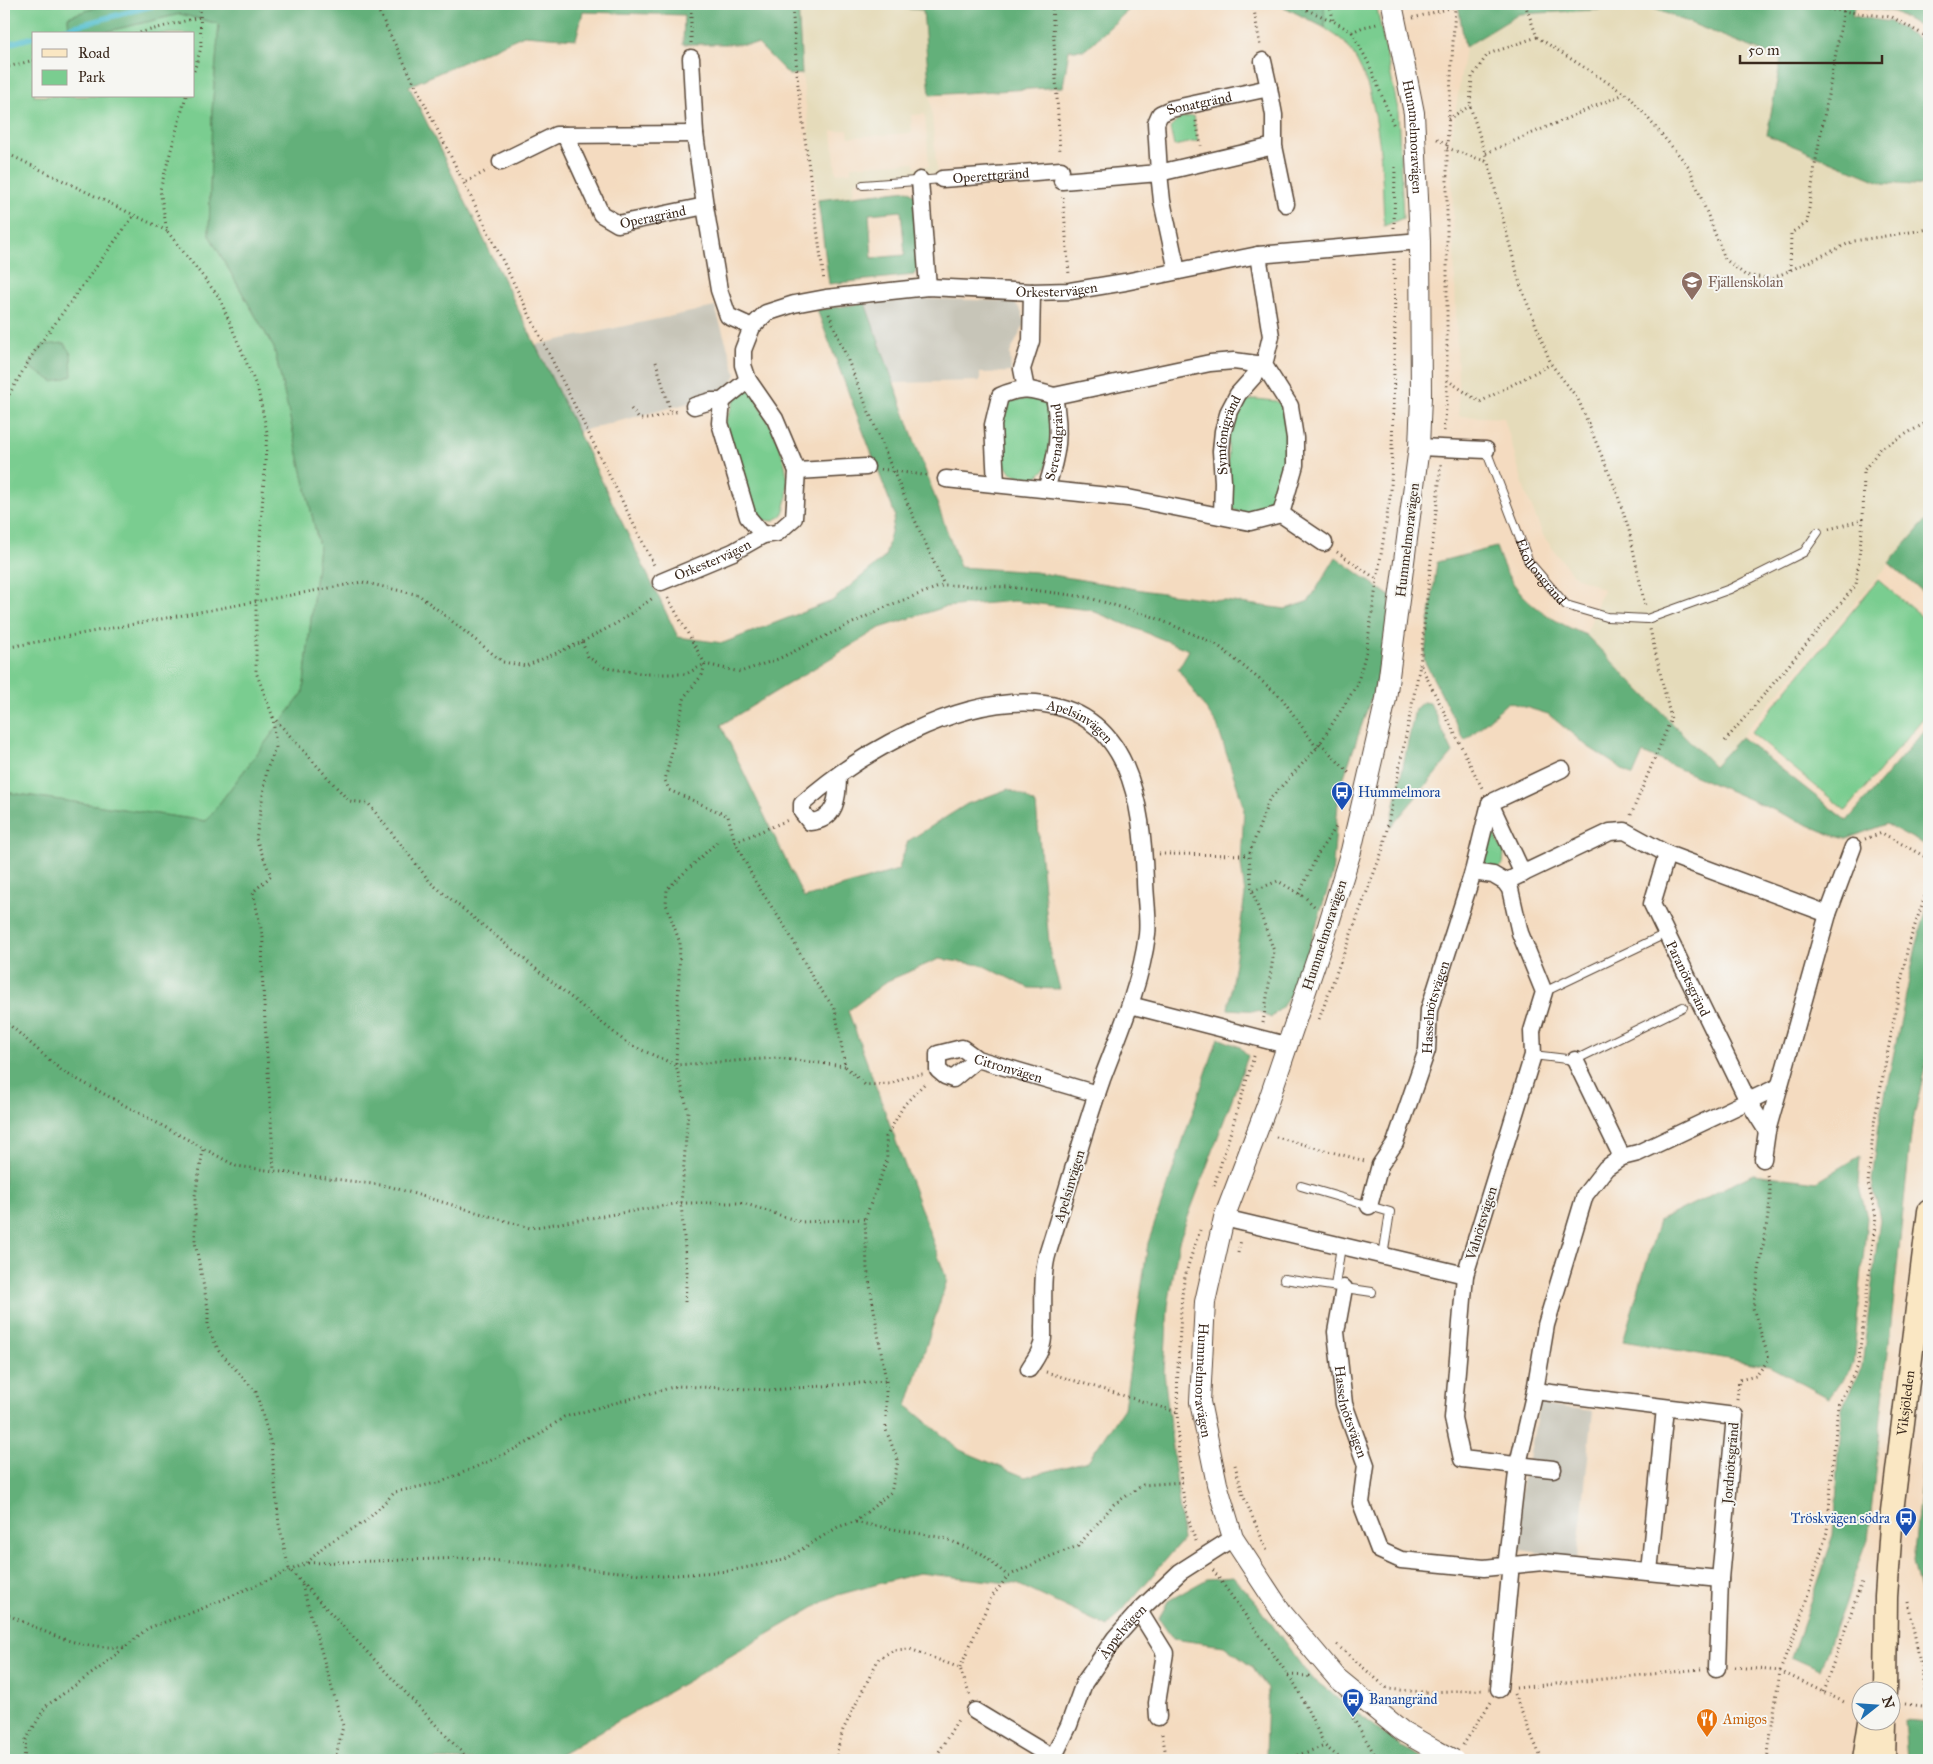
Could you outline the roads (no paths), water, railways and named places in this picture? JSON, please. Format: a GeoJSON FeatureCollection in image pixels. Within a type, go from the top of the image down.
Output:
{"type":"FeatureCollection","features":[{"type":"Feature","properties":{"kind":"main road","name":"Viksjöleden"},"geometry":{"type":"LineString","coordinates":[[1886,1682],[1897,1599],[1892,1512],[1929,1210]]}},
{"type":"Feature","properties":{"kind":"main road","name":"Viksjöleden"},"geometry":{"type":"LineString","coordinates":[[1876,1682],[1897,1599]]}},
{"type":"Feature","properties":{"kind":"main road"},"geometry":{"type":"LineString","coordinates":[[1864,1760],[1868,1732]]}},
{"type":"Feature","properties":{"kind":"main road"},"geometry":{"type":"LineString","coordinates":[[1884,1760],[1885,1732]]}},
{"type":"Feature","properties":{"kind":"street","name":"Hummelmoravägen"},"geometry":{"type":"LineString","coordinates":[[1392,4],[1414,113],[1420,241],[1421,397],[1419,447],[1386,699],[1351,851],[1266,1108],[1224,1218],[1205,1302],[1200,1402],[1216,1484],[1233,1538],[1283,1614],[1337,1678],[1402,1731],[1451,1753]]}},
{"type":"Feature","properties":{"kind":"street","name":"Operagränd"},"geometry":{"type":"LineString","coordinates":[[691,58],[695,134],[719,290],[728,316],[752,326]]}},
{"type":"Feature","properties":{"kind":"street"},"geometry":{"type":"LineString","coordinates":[[1262,60],[1274,115],[1274,146],[1286,204]]}},
{"type":"Feature","properties":{"kind":"street","name":"Sonatgränd"},"geometry":{"type":"LineString","coordinates":[[1177,271],[1162,201],[1156,123],[1160,114],[1171,108],[1269,88]]}},
{"type":"Feature","properties":{"kind":"street"},"geometry":{"type":"LineString","coordinates":[[501,162],[556,135],[695,134]]}},
{"type":"Feature","properties":{"kind":"street","name":"Operagränd"},"geometry":{"type":"LineString","coordinates":[[565,135],[601,214],[618,224],[705,206]]}},
{"type":"Feature","properties":{"kind":"street"},"geometry":{"type":"LineString","coordinates":[[1160,172],[1274,146]]}},
{"type":"Feature","properties":{"kind":"street","name":"Operettgränd"},"geometry":{"type":"LineString","coordinates":[[942,179],[1160,172]]}},
{"type":"Feature","properties":{"kind":"street"},"geometry":{"type":"LineString","coordinates":[[920,180],[928,288]]}},
{"type":"Feature","properties":{"kind":"street","name":"Orkestervägen"},"geometry":{"type":"LineString","coordinates":[[662,586],[733,552],[763,535],[777,533],[794,518],[797,471],[775,419],[748,380],[743,365],[743,350],[752,326],[766,314],[794,304],[864,293],[928,288],[1032,292],[1070,291],[1125,282],[1258,255],[1420,241]]}},
{"type":"Feature","properties":{"kind":"street","name":"Symfonigränd"},"geometry":{"type":"LineString","coordinates":[[1222,515],[1223,482],[1221,451],[1223,431],[1229,411],[1238,394],[1264,365],[1271,336],[1258,255]]}},
{"type":"Feature","properties":{"kind":"street"},"geometry":{"type":"LineString","coordinates":[[1026,389],[1022,369],[1031,341],[1032,292]]}},
{"type":"Feature","properties":{"kind":"street","name":"Serenadgränd"},"geometry":{"type":"LineString","coordinates":[[996,484],[994,425],[1000,396],[1015,389],[1026,389],[1054,396],[1210,363],[1234,361],[1264,365]]}},
{"type":"Feature","properties":{"kind":"street"},"geometry":{"type":"LineString","coordinates":[[1264,365],[1290,406],[1295,438],[1295,465],[1281,514]]}},
{"type":"Feature","properties":{"kind":"street"},"geometry":{"type":"LineString","coordinates":[[694,406],[711,401],[722,402],[748,380]]}},
{"type":"Feature","properties":{"kind":"street","name":"Serenadgränd"},"geometry":{"type":"LineString","coordinates":[[1046,489],[1058,453],[1058,419],[1054,396]]}},
{"type":"Feature","properties":{"kind":"street","name":"Orkestervägen"},"geometry":{"type":"LineString","coordinates":[[722,402],[720,423],[748,517],[763,535]]}},
{"type":"Feature","properties":{"kind":"street","name":"Ekollongränd"},"geometry":{"type":"LineString","coordinates":[[1419,447],[1486,450]]}},
{"type":"Feature","properties":{"kind":"street"},"geometry":{"type":"LineString","coordinates":[[797,471],[866,467]]}},
{"type":"Feature","properties":{"kind":"street","name":"Serenadgränd"},"geometry":{"type":"LineString","coordinates":[[946,479],[1128,498],[1196,513],[1222,515]]}},
{"type":"Feature","properties":{"kind":"street"},"geometry":{"type":"LineString","coordinates":[[1222,515],[1250,522],[1281,514],[1324,543]]}},
{"type":"Feature","properties":{"kind":"street","name":"Apelsinvägen"},"geometry":{"type":"LineString","coordinates":[[838,776],[835,806],[830,814],[821,821],[810,822],[802,812],[802,804],[820,788],[838,776],[888,744],[954,713],[986,706],[1021,702],[1068,710],[1093,724],[1125,763],[1135,788],[1144,854],[1147,935],[1130,1005],[1097,1094],[1046,1258],[1042,1346],[1029,1369]]}},
{"type":"Feature","properties":{"kind":"street"},"geometry":{"type":"LineString","coordinates":[[1523,874],[1490,803],[1562,768]]}},
{"type":"Feature","properties":{"kind":"street","name":"Hasselnötsvägen"},"geometry":{"type":"LineString","coordinates":[[1369,1206],[1380,1165],[1395,1143],[1427,1050],[1429,1010],[1473,872],[1490,803]]}},
{"type":"Feature","properties":{"kind":"street"},"geometry":{"type":"LineString","coordinates":[[1505,882],[1610,832],[1624,831],[1667,854],[1828,914]]}},
{"type":"Feature","properties":{"kind":"street"},"geometry":{"type":"LineString","coordinates":[[1763,1160],[1767,1131],[1828,914],[1852,847]]}},
{"type":"Feature","properties":{"kind":"street","name":"Paranötsgränd"},"geometry":{"type":"LineString","coordinates":[[1667,854],[1652,904],[1748,1101],[1767,1131]]}},
{"type":"Feature","properties":{"kind":"street"},"geometry":{"type":"LineString","coordinates":[[1473,872],[1493,875],[1505,882],[1510,890],[1520,933],[1544,992]]}},
{"type":"Feature","properties":{"kind":"street","name":"Valnötsvägen"},"geometry":{"type":"LineString","coordinates":[[1518,1464],[1462,1459],[1453,1418],[1465,1275],[1533,1055],[1532,1031],[1544,992]]}},
{"type":"Feature","properties":{"kind":"street"},"geometry":{"type":"LineString","coordinates":[[1130,1005],[1286,1045]]}},
{"type":"Feature","properties":{"kind":"street","name":"Citronvägen"},"geometry":{"type":"LineString","coordinates":[[977,1059],[953,1079],[936,1071],[938,1054],[962,1048],[977,1059],[1097,1094]]}},
{"type":"Feature","properties":{"kind":"street"},"geometry":{"type":"LineString","coordinates":[[1576,1060],[1622,1158]]}},
{"type":"Feature","properties":{"kind":"street"},"geometry":{"type":"LineString","coordinates":[[1506,1689],[1510,1574],[1508,1566],[1518,1464],[1535,1391],[1546,1325],[1585,1195],[1606,1168],[1622,1158],[1638,1153],[1780,1086]]}},
{"type":"Feature","properties":{"kind":"street"},"geometry":{"type":"LineString","coordinates":[[1224,1218],[1465,1275]]}},
{"type":"Feature","properties":{"kind":"street","name":"Hasselnötsvägen"},"geometry":{"type":"LineString","coordinates":[[1339,1287],[1336,1332],[1344,1404],[1366,1465],[1361,1503],[1379,1550],[1401,1560],[1484,1568],[1508,1566]]}},
{"type":"Feature","properties":{"kind":"street","name":"Jordnötsgränd"},"geometry":{"type":"LineString","coordinates":[[1535,1391],[1735,1416],[1720,1579],[1716,1668]]}},
{"type":"Feature","properties":{"kind":"street"},"geometry":{"type":"LineString","coordinates":[[1649,1572],[1665,1408]]}},
{"type":"Feature","properties":{"kind":"street"},"geometry":{"type":"LineString","coordinates":[[1518,1464],[1553,1469]]}},
{"type":"Feature","properties":{"kind":"street","name":"Äppelvägen"},"geometry":{"type":"LineString","coordinates":[[1053,1759],[1069,1725],[1084,1683],[1115,1638],[1140,1610],[1180,1572],[1233,1538]]}},
{"type":"Feature","properties":{"kind":"street"},"geometry":{"type":"LineString","coordinates":[[1508,1566],[1543,1562],[1720,1579]]}},
{"type":"Feature","properties":{"kind":"street"},"geometry":{"type":"LineString","coordinates":[[1140,1610],[1165,1653],[1157,1703],[1158,1717]]}},
{"type":"Feature","properties":{"kind":"street"},"geometry":{"type":"LineString","coordinates":[[975,1711],[1053,1759]]}},
{"type":"Feature","properties":{"kind":"lane","name":"Operettgränd"},"geometry":{"type":"LineString","coordinates":[[863,185],[942,179]]}},
{"type":"Feature","properties":{"kind":"lane","name":"Ekollongränd"},"geometry":{"type":"LineString","coordinates":[[1486,450],[1529,562],[1566,605],[1607,617],[1647,619],[1730,589],[1804,552],[1818,532]]}},
{"type":"Feature","properties":{"kind":"lane","name":"Paranötsgränd"},"geometry":{"type":"LineString","coordinates":[[1544,992],[1657,938]]}},
{"type":"Feature","properties":{"kind":"lane","name":"Paranötsgränd"},"geometry":{"type":"LineString","coordinates":[[1576,1060],[1684,1006]]}},
{"type":"Feature","properties":{"kind":"lane"},"geometry":{"type":"LineString","coordinates":[[1533,1055],[1576,1060]]}},
{"type":"Feature","properties":{"kind":"lane"},"geometry":{"type":"LineString","coordinates":[[1300,1186],[1390,1212],[1383,1256]]}},
{"type":"Feature","properties":{"kind":"lane","name":"Hasselnötsvägen"},"geometry":{"type":"LineString","coordinates":[[1339,1287],[1341,1246]]}},
{"type":"Feature","properties":{"kind":"lane"},"geometry":{"type":"LineString","coordinates":[[1284,1278],[1372,1292]]}},
{"type":"Feature","properties":{"kind":"waterway"},"geometry":{"type":"LineString","coordinates":[[54,32],[159,4]]}},
{"type":"Feature","properties":{"kind":"waterway"},"geometry":{"type":"LineString","coordinates":[[4,45],[32,38]]}},
{"type":"Feature","properties":{"kind":"place","name":"Fjällenskolan"},"geometry":{"type":"Point","coordinates":[1692,301]}},
{"type":"Feature","properties":{"kind":"place","name":"Hummelmora"},"geometry":{"type":"Point","coordinates":[1342,811]}},
{"type":"Feature","properties":{"kind":"place","name":"Tröskvägen södra"},"geometry":{"type":"Point","coordinates":[1906,1537]}},
{"type":"Feature","properties":{"kind":"place","name":"Banangränd"},"geometry":{"type":"Point","coordinates":[1353,1718]}},
{"type":"Feature","properties":{"kind":"place","name":"Amigos"},"geometry":{"type":"Point","coordinates":[1707,1738]}}]}
